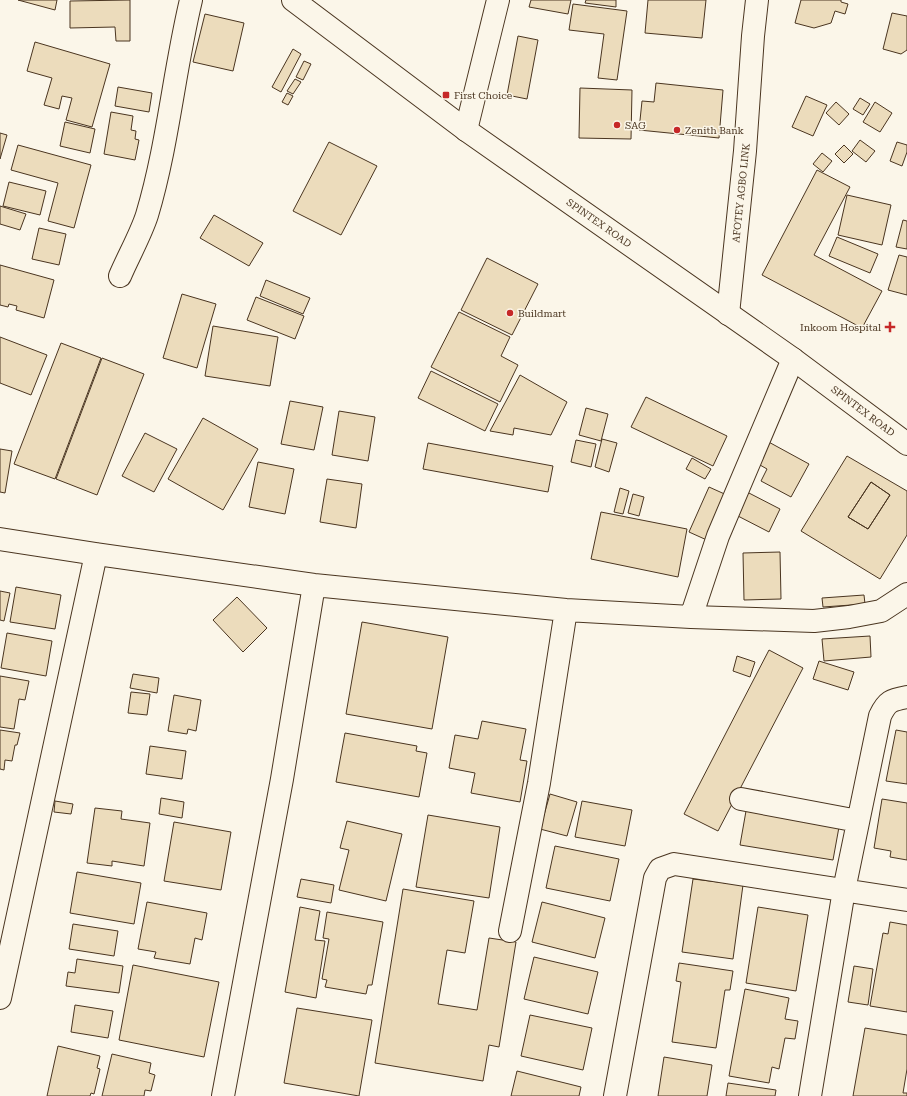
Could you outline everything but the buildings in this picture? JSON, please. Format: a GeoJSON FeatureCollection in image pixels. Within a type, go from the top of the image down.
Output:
{"type":"FeatureCollection","features":[{"type":"Feature","properties":{"kind":"street"},"geometry":{"type":"LineString","coordinates":[[120,276],[146,216],[161,159],[182,38],[191,0]]}},
{"type":"Feature","properties":{"kind":"street","name":"SPINTEX ROAD"},"geometry":{"type":"LineString","coordinates":[[293,0],[466,130],[793,359],[907,444]]}},
{"type":"Feature","properties":{"kind":"street"},"geometry":{"type":"LineString","coordinates":[[466,130],[498,0]]}},
{"type":"Feature","properties":{"kind":"street","name":"AFOTEY AGBO LINK"},"geometry":{"type":"LineString","coordinates":[[728,314],[745,151],[757,0]]}},
{"type":"Feature","properties":{"kind":"street"},"geometry":{"type":"LineString","coordinates":[[691,617],[718,536],[793,359]]}},
{"type":"Feature","properties":{"kind":"street"},"geometry":{"type":"LineString","coordinates":[[0,539],[314,585],[566,610],[691,617],[814,621],[881,611],[907,594]]}},
{"type":"Feature","properties":{"kind":"street"},"geometry":{"type":"LineString","coordinates":[[0,998],[96,554]]}},
{"type":"Feature","properties":{"kind":"street"},"geometry":{"type":"LineString","coordinates":[[223,1096],[282,780],[314,585]]}},
{"type":"Feature","properties":{"kind":"street"},"geometry":{"type":"LineString","coordinates":[[510,931],[539,783],[566,610]]}},
{"type":"Feature","properties":{"kind":"street"},"geometry":{"type":"LineString","coordinates":[[810,1096],[844,890],[880,716],[883,710],[893,699],[907,698]]}},
{"type":"Feature","properties":{"kind":"street"},"geometry":{"type":"LineString","coordinates":[[741,799],[858,821]]}},
{"type":"Feature","properties":{"kind":"street"},"geometry":{"type":"LineString","coordinates":[[615,1096],[655,878],[660,869],[674,864],[907,900]]}},
{"type":"Feature","properties":{"kind":"place","name":"First Choice"},"geometry":{"type":"Point","coordinates":[446,95]}},
{"type":"Feature","properties":{"kind":"place","name":"SAG"},"geometry":{"type":"Point","coordinates":[617,125]}},
{"type":"Feature","properties":{"kind":"place","name":"Zenith Bank"},"geometry":{"type":"Point","coordinates":[677,130]}},
{"type":"Feature","properties":{"kind":"place","name":"Buildmart"},"geometry":{"type":"Point","coordinates":[510,313]}},
{"type":"Feature","properties":{"kind":"place","name":"Inkoom Hospital"},"geometry":{"type":"Point","coordinates":[890,327]}}]}
